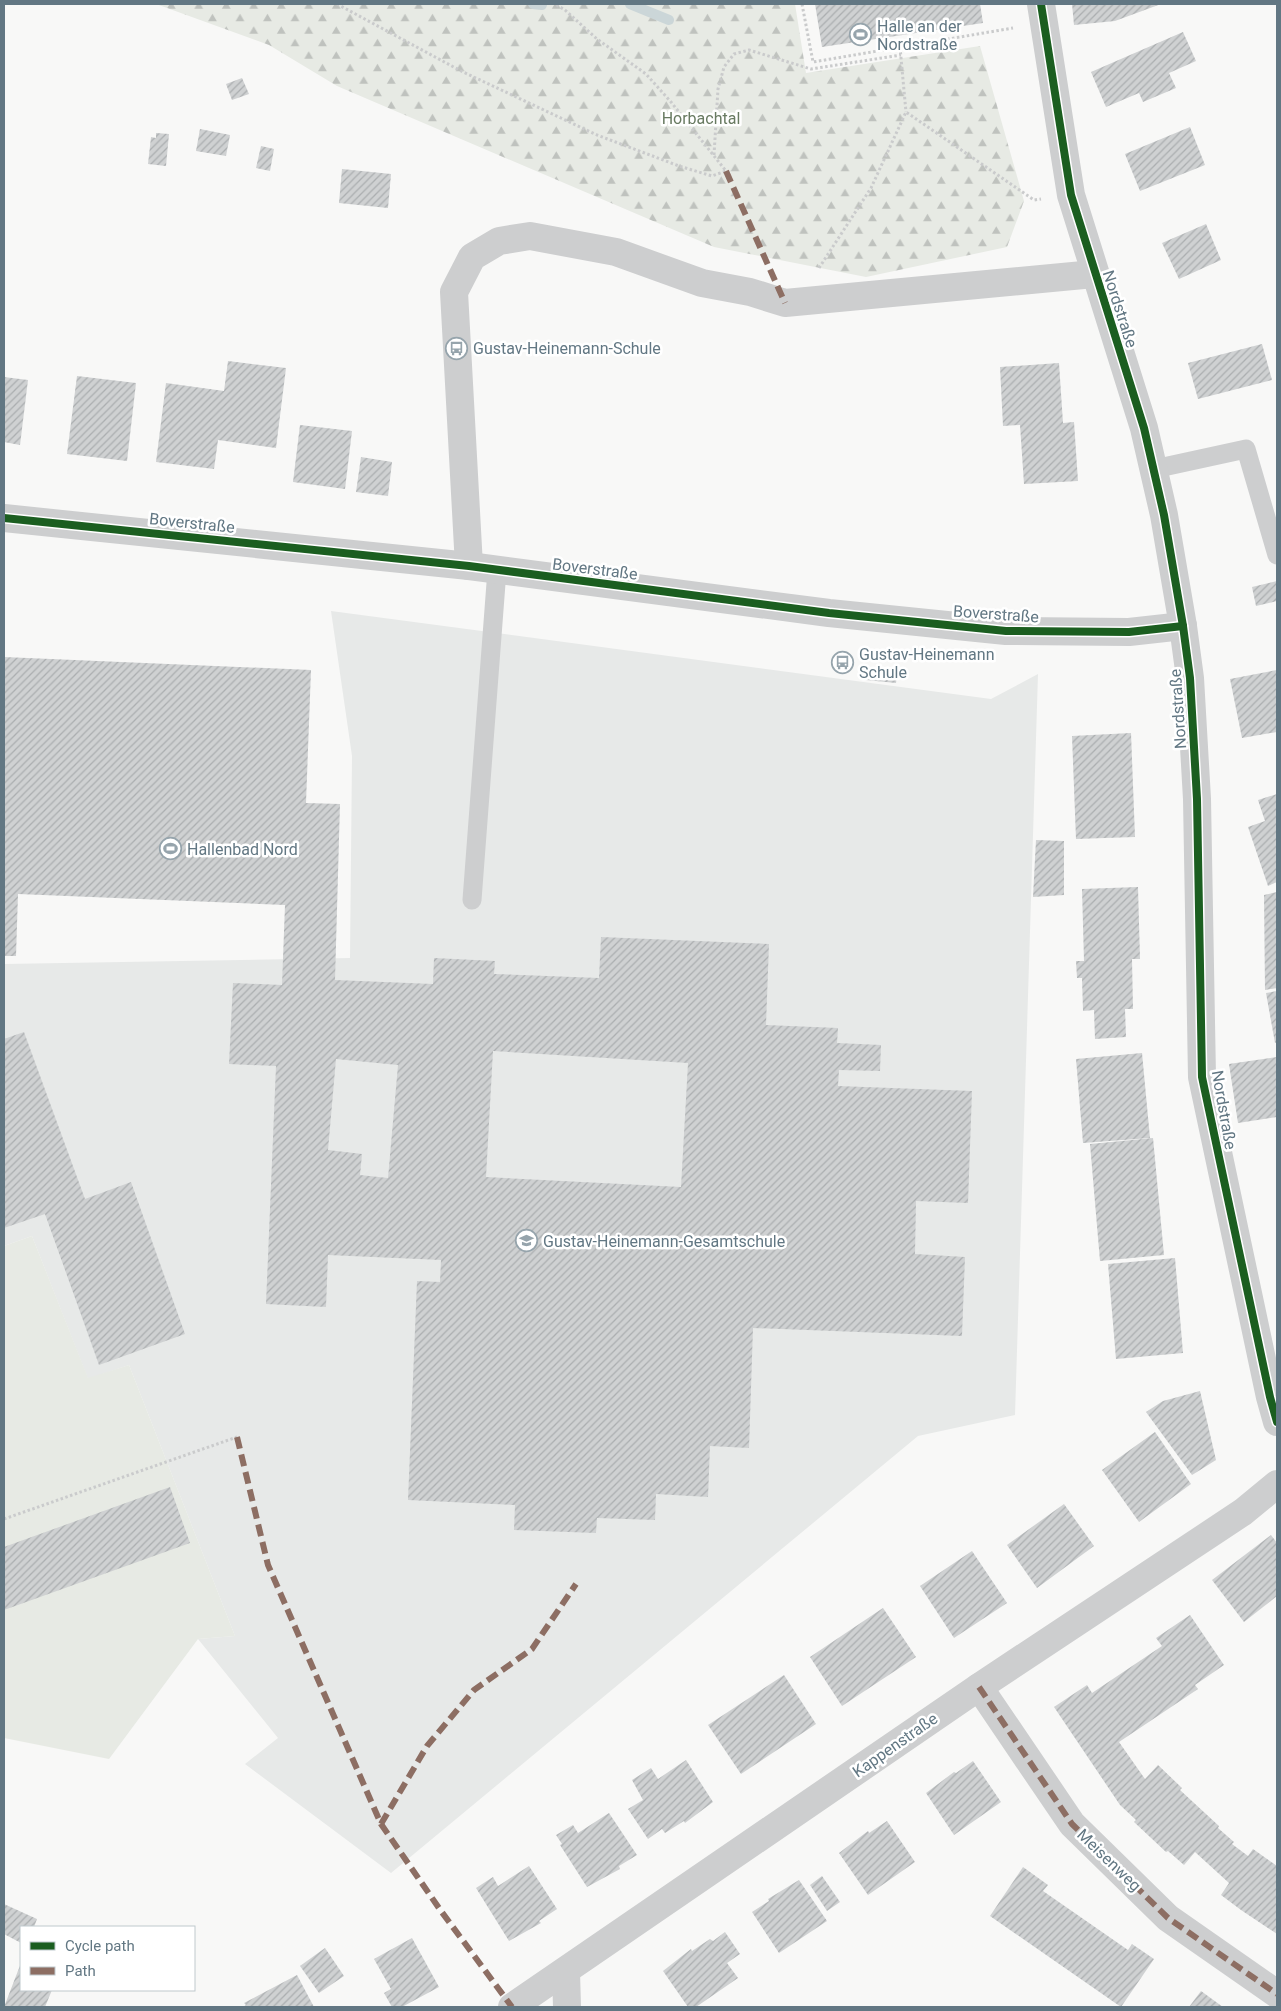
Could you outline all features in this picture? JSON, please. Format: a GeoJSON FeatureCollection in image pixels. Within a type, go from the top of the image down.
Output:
{"type":"FeatureCollection","features":[{"type":"Feature","properties":{"kind":"street","name":"Nordstraße"},"geometry":{"type":"LineString","coordinates":[[1042,14],[1071,195],[1094,274],[1144,428],[1164,515],[1183,626],[1190,678],[1197,799],[1202,1078],[1234,1235],[1277,1422]]}},
{"type":"Feature","properties":{"kind":"street"},"geometry":{"type":"LineString","coordinates":[[469,566],[454,292],[472,257],[499,241],[530,236],[616,252],[702,283],[750,292],[785,303],[1094,274]]}},
{"type":"Feature","properties":{"kind":"street","name":"Boverstraße"},"geometry":{"type":"LineString","coordinates":[[4,518],[469,566],[829,613],[1006,631],[1129,632],[1183,626]]}},
{"type":"Feature","properties":{"kind":"street","name":"Kappenstraße"},"geometry":{"type":"LineString","coordinates":[[512,2007],[566,1972],[979,1688],[1243,1512],[1277,1484]]}},
{"type":"Feature","properties":{"kind":"street","name":"Meisenweg"},"geometry":{"type":"LineString","coordinates":[[979,1688],[1072,1824],[1168,1918],[1277,1994]]}},
{"type":"Feature","properties":{"kind":"street"},"geometry":{"type":"LineString","coordinates":[[566,1972],[567,2007]]}},
{"type":"Feature","properties":{"kind":"lane"},"geometry":{"type":"LineString","coordinates":[[1154,469],[1246,449],[1277,555]]}},
{"type":"Feature","properties":{"kind":"lane"},"geometry":{"type":"LineString","coordinates":[[472,900],[497,570]]}},
{"type":"Feature","properties":{"kind":"path"},"geometry":{"type":"LineString","coordinates":[[337,4],[461,71],[597,135],[679,166],[712,176],[726,171],[646,74],[597,39],[565,10],[555,4]]}},
{"type":"Feature","properties":{"kind":"path"},"geometry":{"type":"LineString","coordinates":[[802,4],[813,62],[900,47],[1042,14]]}},
{"type":"Feature","properties":{"kind":"path"},"geometry":{"type":"LineString","coordinates":[[796,303],[872,188],[906,112],[900,47]]}},
{"type":"Feature","properties":{"kind":"path"},"geometry":{"type":"LineString","coordinates":[[714,156],[718,89],[724,67],[734,54],[748,50],[811,69],[901,55]]}},
{"type":"Feature","properties":{"kind":"path"},"geometry":{"type":"LineString","coordinates":[[906,112],[1034,200],[1071,195]]}},
{"type":"Feature","properties":{"kind":"path"},"geometry":{"type":"LineString","coordinates":[[4,1519],[237,1437]]}},
{"type":"Feature","properties":{"kind":"shaded area","name":"Gustav-Heinemann-Gesamtschule"},"geometry":{"type":"Polygon","coordinates":[[[331,611],[991,699],[1038,674],[1015,1415],[918,1436],[391,1873],[245,1764],[278,1738],[198,1639],[235,1636],[129,1365],[88,1379],[32,1236],[4,1246],[4,964],[350,958],[352,756],[331,611]]]}},
{"type":"Feature","properties":{"kind":"green space","name":"Horbachtal"},"geometry":{"type":"Polygon","coordinates":[[[156,4],[795,4],[806,73],[980,46],[1024,201],[1007,247],[866,277],[714,247],[337,86],[269,45],[156,4]]]}},
{"type":"Feature","properties":{"kind":"green space"},"geometry":{"type":"Polygon","coordinates":[[[32,1236],[88,1378],[129,1365],[235,1636],[198,1639],[109,1759],[4,1738],[4,1246],[32,1236]]]}},
{"type":"Feature","properties":{"kind":"building","name":"Halle an der Nordstraße"},"geometry":{"type":"Polygon","coordinates":[[[815,4],[980,4],[983,23],[822,47],[815,4]]]}},
{"type":"Feature","properties":{"kind":"building"},"geometry":{"type":"Polygon","coordinates":[[[1072,4],[1161,4],[1115,21],[1074,25],[1072,4]]]}},
{"type":"Feature","properties":{"kind":"building"},"geometry":{"type":"Polygon","coordinates":[[[1183,32],[1196,61],[1169,73],[1176,88],[1143,102],[1139,93],[1106,107],[1091,72],[1183,32]]]}},
{"type":"Feature","properties":{"kind":"building"},"geometry":{"type":"Polygon","coordinates":[[[242,78],[249,94],[232,100],[226,84],[242,78]]]}},
{"type":"Feature","properties":{"kind":"building"},"geometry":{"type":"Polygon","coordinates":[[[1190,127],[1205,165],[1140,191],[1125,154],[1190,127]]]}},
{"type":"Feature","properties":{"kind":"building"},"geometry":{"type":"Polygon","coordinates":[[[200,129],[230,135],[226,156],[196,151],[200,129]]]}},
{"type":"Feature","properties":{"kind":"building"},"geometry":{"type":"Polygon","coordinates":[[[156,133],[169,134],[166,166],[148,164],[151,137],[156,138],[156,133]]]}},
{"type":"Feature","properties":{"kind":"building"},"geometry":{"type":"Polygon","coordinates":[[[261,146],[274,149],[270,171],[256,168],[261,146]]]}},
{"type":"Feature","properties":{"kind":"building"},"geometry":{"type":"Polygon","coordinates":[[[342,169],[391,174],[388,208],[339,203],[342,169]]]}},
{"type":"Feature","properties":{"kind":"building"},"geometry":{"type":"Polygon","coordinates":[[[1206,224],[1221,260],[1179,279],[1162,243],[1206,224]]]}},
{"type":"Feature","properties":{"kind":"building"},"geometry":{"type":"Polygon","coordinates":[[[1262,344],[1272,380],[1198,399],[1188,363],[1262,344]]]}},
{"type":"Feature","properties":{"kind":"building"},"geometry":{"type":"Polygon","coordinates":[[[228,361],[286,368],[276,448],[218,440],[214,469],[156,462],[166,383],[224,391],[228,361]]]}},
{"type":"Feature","properties":{"kind":"building"},"geometry":{"type":"Polygon","coordinates":[[[1059,363],[1063,423],[1074,422],[1078,481],[1024,484],[1020,425],[1003,426],[1000,367],[1059,363]]]}},
{"type":"Feature","properties":{"kind":"building"},"geometry":{"type":"Polygon","coordinates":[[[77,376],[136,383],[127,461],[67,454],[77,376]]]}},
{"type":"Feature","properties":{"kind":"building"},"geometry":{"type":"Polygon","coordinates":[[[4,377],[28,380],[20,445],[4,442],[4,377]]]}},
{"type":"Feature","properties":{"kind":"building"},"geometry":{"type":"Polygon","coordinates":[[[300,425],[352,431],[345,489],[293,482],[300,425]]]}},
{"type":"Feature","properties":{"kind":"building"},"geometry":{"type":"Polygon","coordinates":[[[361,457],[392,462],[388,496],[356,492],[361,457]]]}},
{"type":"Feature","properties":{"kind":"building"},"geometry":{"type":"Polygon","coordinates":[[[1277,581],[1277,601],[1256,606],[1252,587],[1277,581]]]}},
{"type":"Feature","properties":{"kind":"building"},"geometry":{"type":"Polygon","coordinates":[[[4,657],[311,670],[306,803],[340,804],[335,980],[433,984],[434,958],[495,961],[494,974],[599,978],[601,937],[769,944],[766,1025],[838,1028],[837,1043],[881,1045],[880,1071],[839,1070],[838,1086],[972,1091],[968,1203],[916,1201],[915,1254],[965,1257],[962,1336],[753,1328],[749,1448],[710,1446],[708,1497],[656,1494],[655,1520],[597,1518],[596,1533],[514,1530],[515,1505],[408,1500],[417,1281],[440,1282],[441,1260],[328,1255],[326,1307],[266,1304],[276,1066],[229,1064],[233,983],[282,985],[285,905],[18,894],[16,956],[4,956],[4,657]],[[493,1051],[486,1177],[681,1187],[688,1063],[493,1051]],[[336,1059],[328,1150],[362,1154],[360,1175],[388,1178],[398,1065],[336,1059]]]}},
{"type":"Feature","properties":{"kind":"building"},"geometry":{"type":"Polygon","coordinates":[[[1277,670],[1277,732],[1242,738],[1230,679],[1277,670]]]}},
{"type":"Feature","properties":{"kind":"building"},"geometry":{"type":"Polygon","coordinates":[[[867,673],[897,676],[896,683],[866,680],[867,673]]]}},
{"type":"Feature","properties":{"kind":"building"},"geometry":{"type":"Polygon","coordinates":[[[1131,733],[1135,837],[1076,839],[1072,736],[1131,733]]]}},
{"type":"Feature","properties":{"kind":"building"},"geometry":{"type":"Polygon","coordinates":[[[1277,794],[1277,882],[1268,886],[1248,827],[1265,821],[1258,800],[1277,794]]]}},
{"type":"Feature","properties":{"kind":"building"},"geometry":{"type":"Polygon","coordinates":[[[1036,840],[1064,841],[1064,895],[1033,897],[1036,840]]]}},
{"type":"Feature","properties":{"kind":"building"},"geometry":{"type":"Polygon","coordinates":[[[1138,887],[1140,959],[1132,959],[1133,1009],[1125,1009],[1126,1037],[1095,1039],[1094,1010],[1083,1011],[1082,978],[1077,978],[1076,961],[1084,961],[1082,889],[1138,887]]]}},
{"type":"Feature","properties":{"kind":"building"},"geometry":{"type":"Polygon","coordinates":[[[1277,892],[1277,988],[1265,990],[1264,895],[1277,892]]]}},
{"type":"Feature","properties":{"kind":"building"},"geometry":{"type":"Polygon","coordinates":[[[1277,991],[1277,1042],[1275,1043],[1266,993],[1277,991]]]}},
{"type":"Feature","properties":{"kind":"building"},"geometry":{"type":"Polygon","coordinates":[[[24,1032],[85,1199],[131,1182],[185,1334],[99,1365],[45,1214],[4,1228],[4,1039],[24,1032]]]}},
{"type":"Feature","properties":{"kind":"building"},"geometry":{"type":"Polygon","coordinates":[[[1142,1053],[1150,1138],[1083,1143],[1076,1059],[1142,1053]]]}},
{"type":"Feature","properties":{"kind":"building"},"geometry":{"type":"Polygon","coordinates":[[[1277,1057],[1277,1117],[1238,1123],[1229,1064],[1277,1057]]]}},
{"type":"Feature","properties":{"kind":"building"},"geometry":{"type":"Polygon","coordinates":[[[1153,1138],[1164,1255],[1100,1261],[1090,1144],[1153,1138]]]}},
{"type":"Feature","properties":{"kind":"building"},"geometry":{"type":"Polygon","coordinates":[[[1175,1258],[1183,1353],[1116,1359],[1108,1264],[1175,1258]]]}},
{"type":"Feature","properties":{"kind":"building"},"geometry":{"type":"Polygon","coordinates":[[[1200,1391],[1216,1460],[1192,1475],[1146,1412],[1163,1401],[1200,1391]]]}},
{"type":"Feature","properties":{"kind":"building"},"geometry":{"type":"Polygon","coordinates":[[[1155,1432],[1191,1484],[1139,1522],[1102,1470],[1155,1432]]]}},
{"type":"Feature","properties":{"kind":"building"},"geometry":{"type":"Polygon","coordinates":[[[170,1487],[190,1543],[4,1610],[4,1547],[170,1487]]]}},
{"type":"Feature","properties":{"kind":"building"},"geometry":{"type":"Polygon","coordinates":[[[1064,1504],[1094,1546],[1037,1588],[1007,1545],[1064,1504]]]}},
{"type":"Feature","properties":{"kind":"building"},"geometry":{"type":"Polygon","coordinates":[[[1271,1535],[1277,1543],[1277,1596],[1244,1622],[1212,1580],[1271,1535]]]}},
{"type":"Feature","properties":{"kind":"building"},"geometry":{"type":"Polygon","coordinates":[[[972,1551],[1007,1603],[954,1638],[920,1586],[972,1551]]]}},
{"type":"Feature","properties":{"kind":"building"},"geometry":{"type":"Polygon","coordinates":[[[883,1608],[916,1657],[842,1706],[810,1657],[883,1608]]]}},
{"type":"Feature","properties":{"kind":"building"},"geometry":{"type":"Polygon","coordinates":[[[1190,1615],[1224,1665],[1195,1685],[1198,1689],[1119,1742],[1145,1779],[1158,1765],[1182,1788],[1180,1790],[1234,1842],[1232,1844],[1248,1856],[1253,1849],[1277,1866],[1277,1934],[1221,1895],[1229,1883],[1195,1852],[1184,1865],[1168,1851],[1166,1852],[1134,1822],[1136,1820],[1120,1805],[1054,1707],[1087,1685],[1092,1693],[1162,1646],[1156,1638],[1190,1615]]]}},
{"type":"Feature","properties":{"kind":"building"},"geometry":{"type":"Polygon","coordinates":[[[784,1675],[816,1724],[741,1774],[708,1725],[784,1675]]]}},
{"type":"Feature","properties":{"kind":"building"},"geometry":{"type":"Polygon","coordinates":[[[686,1760],[713,1802],[685,1823],[684,1821],[665,1833],[662,1829],[648,1839],[628,1809],[643,1800],[632,1780],[651,1768],[658,1779],[686,1760]]]}},
{"type":"Feature","properties":{"kind":"building"},"geometry":{"type":"Polygon","coordinates":[[[973,1761],[1001,1802],[954,1835],[926,1793],[954,1772],[956,1773],[973,1761]]]}},
{"type":"Feature","properties":{"kind":"building"},"geometry":{"type":"Polygon","coordinates":[[[609,1813],[637,1855],[619,1866],[620,1869],[587,1887],[560,1845],[562,1844],[556,1835],[573,1825],[578,1833],[609,1813]]]}},
{"type":"Feature","properties":{"kind":"building"},"geometry":{"type":"Polygon","coordinates":[[[887,1821],[915,1862],[868,1895],[839,1853],[868,1831],[869,1833],[887,1821]]]}},
{"type":"Feature","properties":{"kind":"building"},"geometry":{"type":"Polygon","coordinates":[[[529,1866],[557,1909],[539,1921],[541,1923],[509,1941],[476,1888],[493,1877],[498,1886],[529,1866]]]}},
{"type":"Feature","properties":{"kind":"building"},"geometry":{"type":"Polygon","coordinates":[[[1023,1867],[1048,1885],[1043,1891],[1128,1950],[1132,1944],[1154,1959],[1121,2007],[990,1916],[1023,1867]]]}},
{"type":"Feature","properties":{"kind":"building"},"geometry":{"type":"Polygon","coordinates":[[[822,1876],[840,1902],[827,1911],[810,1885],[822,1876]]]}},
{"type":"Feature","properties":{"kind":"building"},"geometry":{"type":"Polygon","coordinates":[[[799,1880],[827,1921],[779,1953],[752,1912],[769,1901],[768,1899],[799,1880]]]}},
{"type":"Feature","properties":{"kind":"building"},"geometry":{"type":"Polygon","coordinates":[[[4,1904],[37,1919],[34,1926],[20,1926],[20,1942],[4,1934],[4,1904]]]}},
{"type":"Feature","properties":{"kind":"building"},"geometry":{"type":"Polygon","coordinates":[[[725,1932],[740,1954],[727,1963],[738,1978],[696,2007],[688,2007],[663,1971],[691,1949],[692,1951],[710,1939],[713,1941],[725,1932]]]}},
{"type":"Feature","properties":{"kind":"building"},"geometry":{"type":"Polygon","coordinates":[[[412,1938],[439,1987],[402,2007],[392,2007],[384,1993],[391,1989],[374,1959],[412,1938]]]}},
{"type":"Feature","properties":{"kind":"building"},"geometry":{"type":"Polygon","coordinates":[[[325,1948],[344,1976],[319,1993],[300,1966],[325,1948]]]}},
{"type":"Feature","properties":{"kind":"building"},"geometry":{"type":"Polygon","coordinates":[[[20,1966],[20,1991],[52,1991],[45,2007],[4,2007],[20,1966]]]}},
{"type":"Feature","properties":{"kind":"building"},"geometry":{"type":"Polygon","coordinates":[[[297,1975],[314,2007],[243,2007],[246,2005],[244,2003],[297,1975]]]}},
{"type":"Feature","properties":{"kind":"building"},"geometry":{"type":"Polygon","coordinates":[[[1201,1991],[1223,2007],[1189,2007],[1201,1991]]]}},
{"type":"Feature","properties":{"kind":"waterway"},"geometry":{"type":"LineString","coordinates":[[533,4],[542,5]]}},
{"type":"Feature","properties":{"kind":"waterway"},"geometry":{"type":"LineString","coordinates":[[630,4],[669,20]]}},
{"type":"Feature","properties":{"kind":"marked path"},"geometry":{"type":"LineString","coordinates":[[726,171],[785,303]]}},
{"type":"Feature","properties":{"kind":"marked path"},"geometry":{"type":"LineString","coordinates":[[237,1437],[268,1565],[381,1824],[441,1911],[512,2007]]}},
{"type":"Feature","properties":{"kind":"marked path"},"geometry":{"type":"LineString","coordinates":[[381,1824],[427,1746],[474,1690],[532,1649],[576,1584]]}},
{"type":"Feature","properties":{"kind":"marked path"},"geometry":{"type":"LineString","coordinates":[[979,1687],[1072,1824],[1168,1918],[1277,1994]]}},
{"type":"Feature","properties":{"kind":"cycle path"},"geometry":{"type":"LineString","coordinates":[[1041,4],[1071,195],[1144,428],[1164,515],[1183,626],[1190,678],[1197,799],[1202,1077],[1270,1397],[1277,1422]]}},
{"type":"Feature","properties":{"kind":"cycle path"},"geometry":{"type":"LineString","coordinates":[[4,518],[469,566],[829,613],[1006,631],[1129,632],[1183,626]]}},
{"type":"Feature","properties":{"kind":"place","name":"Halle an der Nordstraße"},"geometry":{"type":"Point","coordinates":[861,35]}},
{"type":"Feature","properties":{"kind":"place","name":"Gustav-Heinemann-Schule"},"geometry":{"type":"Point","coordinates":[457,348]}},
{"type":"Feature","properties":{"kind":"place","name":"Gustav-Heinemann Schule"},"geometry":{"type":"Point","coordinates":[843,663]}},
{"type":"Feature","properties":{"kind":"place","name":"Hallenbad Nord"},"geometry":{"type":"Point","coordinates":[171,849]}},
{"type":"Feature","properties":{"kind":"place","name":"Gustav-Heinemann-Gesamtschule"},"geometry":{"type":"Point","coordinates":[527,1241]}}]}
